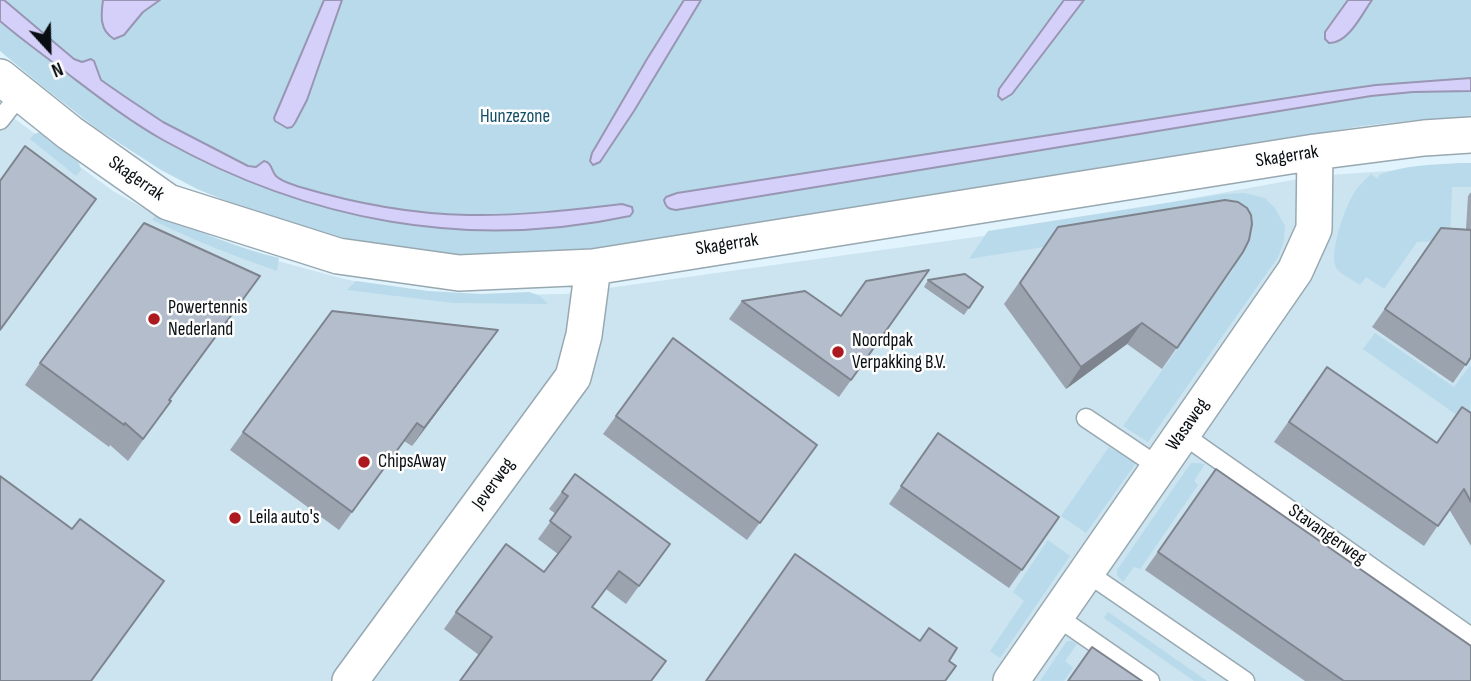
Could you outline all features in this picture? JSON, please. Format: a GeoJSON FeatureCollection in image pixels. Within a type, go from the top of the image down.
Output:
{"type":"FeatureCollection","features":[{"type":"Feature","properties":{"kind":"street","name":"Skagerrak"},"geometry":{"type":"LineString","coordinates":[[7,97],[70,133],[168,202],[338,256],[458,273],[593,267],[1315,152],[1424,138],[1471,135]]}},
{"type":"Feature","properties":{"kind":"street","name":"Wasaweg"},"geometry":{"type":"LineString","coordinates":[[1011,681],[1295,271],[1314,229],[1315,152]]}},
{"type":"Feature","properties":{"kind":"street","name":"Jeverweg"},"geometry":{"type":"LineString","coordinates":[[350,681],[573,377],[584,335],[593,267]]}},
{"type":"Feature","properties":{"kind":"lane"},"geometry":{"type":"LineString","coordinates":[[1086,418],[1160,467]]}},
{"type":"Feature","properties":{"kind":"lane","name":"Stavangerweg"},"geometry":{"type":"LineString","coordinates":[[1182,434],[1471,637]]}},
{"type":"Feature","properties":{"kind":"lane"},"geometry":{"type":"LineString","coordinates":[[1086,572],[1245,681]]}},
{"type":"Feature","properties":{"kind":"lane"},"geometry":{"type":"LineString","coordinates":[[1056,616],[1150,681]]}},
{"type":"Feature","properties":{"kind":"shaded area"},"geometry":{"type":"Polygon","coordinates":[[[0,0],[4,0],[74,59],[82,62],[91,59],[94,61],[101,80],[163,122],[248,166],[256,167],[264,161],[267,162],[274,174],[287,183],[383,207],[447,214],[526,214],[622,204],[632,207],[633,212],[630,216],[569,226],[509,230],[449,229],[390,222],[332,209],[274,191],[218,168],[163,140],[128,118],[0,21],[0,0]]]}},
{"type":"Feature","properties":{"kind":"shaded area"},"geometry":{"type":"Polygon","coordinates":[[[103,0],[160,0],[143,12],[124,35],[114,39],[103,27],[103,0]]]}},
{"type":"Feature","properties":{"kind":"shaded area"},"geometry":{"type":"Polygon","coordinates":[[[324,0],[342,0],[307,100],[295,123],[287,128],[274,118],[324,0]]]}},
{"type":"Feature","properties":{"kind":"shaded area"},"geometry":{"type":"Polygon","coordinates":[[[684,0],[701,0],[634,111],[600,162],[593,165],[590,161],[592,153],[684,0]]]}},
{"type":"Feature","properties":{"kind":"shaded area"},"geometry":{"type":"Polygon","coordinates":[[[1064,0],[1084,0],[1012,94],[1002,100],[998,96],[999,89],[1064,0]]]}},
{"type":"Feature","properties":{"kind":"shaded area"},"geometry":{"type":"Polygon","coordinates":[[[1348,0],[1372,0],[1348,34],[1329,43],[1325,39],[1325,32],[1348,0]]]}},
{"type":"Feature","properties":{"kind":"shaded area"},"geometry":{"type":"Polygon","coordinates":[[[1471,78],[1471,91],[1371,96],[676,210],[668,208],[664,200],[677,193],[1326,92],[1376,85],[1471,78]]]}},
{"type":"Feature","properties":{"kind":"shaded area"},"geometry":{"type":"Polygon","coordinates":[[[0,108],[113,191],[168,222],[237,250],[344,279],[435,296],[565,294],[990,235],[1315,176],[1445,167],[1471,169],[1471,681],[0,681],[0,108]]]}},
{"type":"Feature","properties":{"kind":"green space","name":"Hunzezone"},"geometry":{"type":"Polygon","coordinates":[[[0,0],[1471,0],[1471,117],[1363,126],[918,199],[549,255],[449,254],[374,247],[239,206],[197,189],[161,170],[96,128],[0,51],[0,0]]]}},
{"type":"Feature","properties":{"kind":"green space"},"geometry":{"type":"Polygon","coordinates":[[[40,132],[79,163],[81,170],[76,176],[30,139],[40,132]]]}},
{"type":"Feature","properties":{"kind":"green space"},"geometry":{"type":"Polygon","coordinates":[[[1471,163],[1471,187],[1452,187],[1450,240],[1417,242],[1384,289],[1366,277],[1360,285],[1337,269],[1334,253],[1343,217],[1356,190],[1371,174],[1378,179],[1379,175],[1398,169],[1471,163]]]}},
{"type":"Feature","properties":{"kind":"green space"},"geometry":{"type":"Polygon","coordinates":[[[1244,193],[1265,198],[1285,226],[1284,241],[1278,257],[1148,442],[1123,426],[1233,270],[1238,257],[1210,220],[969,259],[988,231],[1244,193]]]}},
{"type":"Feature","properties":{"kind":"green space"},"geometry":{"type":"Polygon","coordinates":[[[157,213],[217,238],[279,258],[277,271],[152,220],[157,213]]]}},
{"type":"Feature","properties":{"kind":"green space"},"geometry":{"type":"Polygon","coordinates":[[[356,281],[428,291],[481,294],[529,292],[540,296],[548,304],[454,303],[347,290],[356,281]]]}},
{"type":"Feature","properties":{"kind":"green space"},"geometry":{"type":"Polygon","coordinates":[[[1375,333],[1454,387],[1471,364],[1471,425],[1363,349],[1375,333]]]}},
{"type":"Feature","properties":{"kind":"green space"},"geometry":{"type":"Polygon","coordinates":[[[1109,447],[1136,463],[1086,533],[1061,516],[1109,447]]]}},
{"type":"Feature","properties":{"kind":"green space"},"geometry":{"type":"Polygon","coordinates":[[[1191,463],[1205,464],[1194,481],[1198,485],[1140,569],[1134,567],[1123,582],[1117,575],[1117,570],[1191,463]]]}},
{"type":"Feature","properties":{"kind":"green space"},"geometry":{"type":"Polygon","coordinates":[[[1048,540],[1070,556],[1000,658],[990,651],[1024,601],[1013,592],[1048,540]]]}},
{"type":"Feature","properties":{"kind":"green space"},"geometry":{"type":"Polygon","coordinates":[[[1108,612],[1207,681],[1194,681],[1104,618],[1108,612]]]}},
{"type":"Feature","properties":{"kind":"green space"},"geometry":{"type":"Polygon","coordinates":[[[1067,641],[1077,644],[1065,661],[1073,668],[1064,681],[1040,681],[1067,641]]]}},
{"type":"Feature","properties":{"kind":"building"},"geometry":{"type":"Polygon","coordinates":[[[25,146],[96,199],[0,330],[0,181],[25,146]]]}},
{"type":"Feature","properties":{"kind":"building"},"geometry":{"type":"Polygon","coordinates":[[[1225,200],[1238,202],[1247,208],[1252,224],[1249,240],[1177,348],[1142,323],[1081,367],[1020,283],[1058,227],[1225,200]]]}},
{"type":"Feature","properties":{"kind":"building"},"geometry":{"type":"Polygon","coordinates":[[[144,223],[260,276],[143,439],[125,423],[124,425],[40,363],[144,223]]]}},
{"type":"Feature","properties":{"kind":"building"},"geometry":{"type":"Polygon","coordinates":[[[1441,228],[1471,230],[1471,357],[1466,365],[1385,309],[1441,228]]]}},
{"type":"Feature","properties":{"kind":"building"},"geometry":{"type":"Polygon","coordinates":[[[929,270],[851,380],[742,301],[805,291],[841,316],[866,281],[929,270]]]}},
{"type":"Feature","properties":{"kind":"building"},"geometry":{"type":"Polygon","coordinates":[[[965,274],[983,287],[969,308],[928,280],[965,274]]]}},
{"type":"Feature","properties":{"kind":"building"},"geometry":{"type":"Polygon","coordinates":[[[332,311],[498,330],[424,428],[417,423],[352,512],[243,432],[332,311]]]}},
{"type":"Feature","properties":{"kind":"building"},"geometry":{"type":"Polygon","coordinates":[[[673,338],[817,445],[760,523],[616,416],[673,338]]]}},
{"type":"Feature","properties":{"kind":"building"},"geometry":{"type":"Polygon","coordinates":[[[1327,367],[1437,443],[1462,407],[1471,413],[1471,502],[1464,489],[1438,526],[1289,422],[1327,367]]]}},
{"type":"Feature","properties":{"kind":"building"},"geometry":{"type":"Polygon","coordinates":[[[938,433],[1059,517],[1022,570],[901,486],[938,433]]]}},
{"type":"Feature","properties":{"kind":"building"},"geometry":{"type":"Polygon","coordinates":[[[1216,469],[1471,646],[1471,681],[1344,681],[1158,552],[1216,469]]]}},
{"type":"Feature","properties":{"kind":"building"},"geometry":{"type":"Polygon","coordinates":[[[575,474],[670,544],[639,586],[619,571],[592,607],[666,661],[651,681],[460,681],[492,637],[456,612],[506,544],[544,572],[571,537],[550,521],[568,496],[562,492],[575,474]]]}},
{"type":"Feature","properties":{"kind":"building"},"geometry":{"type":"Polygon","coordinates":[[[0,476],[72,529],[80,519],[164,581],[91,681],[0,681],[0,476]]]}},
{"type":"Feature","properties":{"kind":"building"},"geometry":{"type":"Polygon","coordinates":[[[795,554],[920,641],[929,628],[957,648],[949,661],[956,666],[945,681],[706,681],[795,554]]]}},
{"type":"Feature","properties":{"kind":"building"},"geometry":{"type":"Polygon","coordinates":[[[1092,647],[1142,681],[1068,681],[1092,647]]]}},
{"type":"Feature","properties":{"kind":"place","name":"Powertennis Nederland"},"geometry":{"type":"Point","coordinates":[154,319]}},
{"type":"Feature","properties":{"kind":"place","name":"Noordpak Verpakking B.V."},"geometry":{"type":"Point","coordinates":[838,352]}},
{"type":"Feature","properties":{"kind":"place","name":"ChipsAway"},"geometry":{"type":"Point","coordinates":[364,462]}},
{"type":"Feature","properties":{"kind":"place","name":"Leila auto's"},"geometry":{"type":"Point","coordinates":[235,518]}}]}
